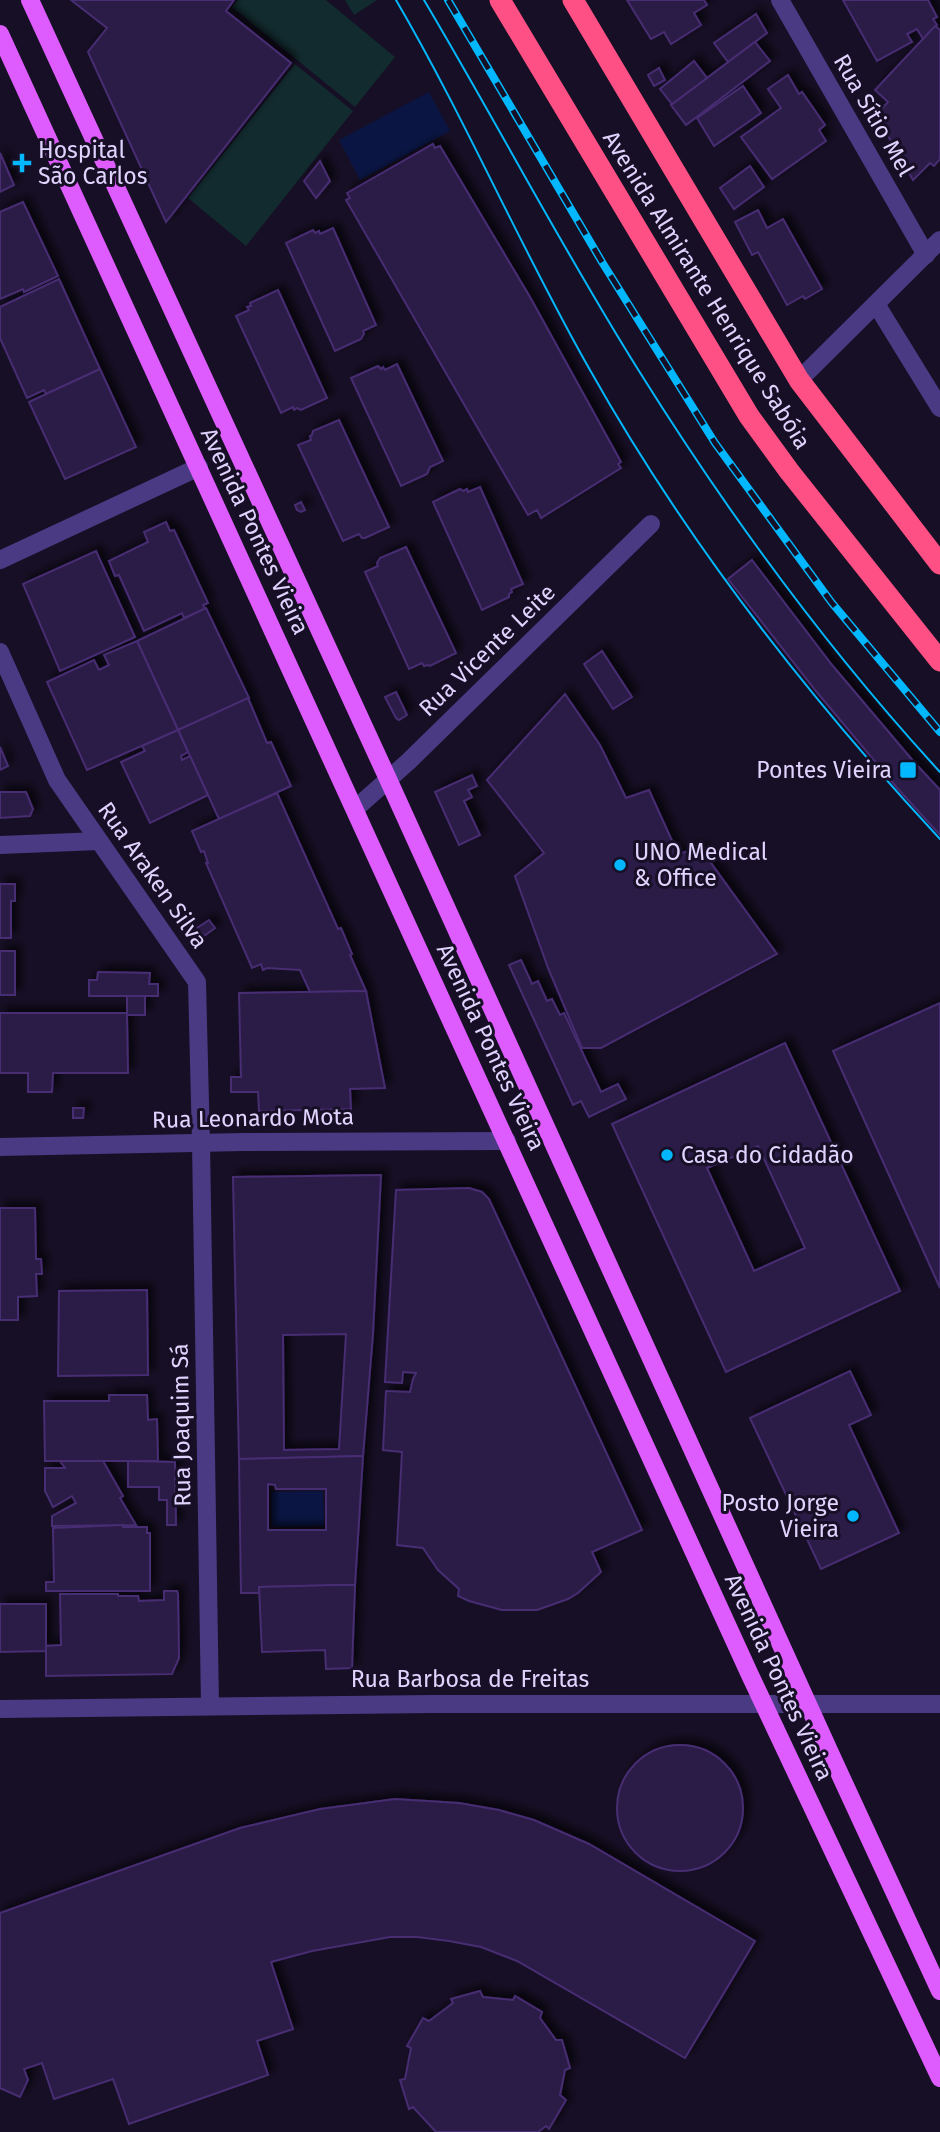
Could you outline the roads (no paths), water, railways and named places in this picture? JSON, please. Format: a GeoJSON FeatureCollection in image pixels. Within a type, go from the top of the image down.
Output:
{"type":"FeatureCollection","features":[{"type":"Feature","properties":{"kind":"highway","name":"Avenida Almirante Henrique Sabóia"},"geometry":{"type":"LineString","coordinates":[[500,0],[749,416],[789,471],[940,661]]}},
{"type":"Feature","properties":{"kind":"highway","name":"Avenida Almirante Henrique Sabóia"},"geometry":{"type":"LineString","coordinates":[[573,0],[799,380],[940,564]]}},
{"type":"Feature","properties":{"kind":"main road","name":"Avenida Pontes Vieira"},"geometry":{"type":"LineString","coordinates":[[30,0],[940,1991]]}},
{"type":"Feature","properties":{"kind":"main road","name":"Avenida Pontes Vieira"},"geometry":{"type":"LineString","coordinates":[[0,34],[764,1703],[940,2078]]}},
{"type":"Feature","properties":{"kind":"street","name":"Rua Sítio Mel"},"geometry":{"type":"LineString","coordinates":[[780,0],[926,255]]}},
{"type":"Feature","properties":{"kind":"street"},"geometry":{"type":"LineString","coordinates":[[799,380],[940,240]]}},
{"type":"Feature","properties":{"kind":"street"},"geometry":{"type":"LineString","coordinates":[[876,304],[940,408]]}},
{"type":"Feature","properties":{"kind":"street"},"geometry":{"type":"LineString","coordinates":[[0,560],[199,467]]}},
{"type":"Feature","properties":{"kind":"street","name":"Rua Vicente Leite"},"geometry":{"type":"LineString","coordinates":[[355,809],[651,524]]}},
{"type":"Feature","properties":{"kind":"street","name":"Rua Araken Silva"},"geometry":{"type":"LineString","coordinates":[[0,652],[57,780],[197,982],[201,1143]]}},
{"type":"Feature","properties":{"kind":"street"},"geometry":{"type":"LineString","coordinates":[[0,845],[99,841]]}},
{"type":"Feature","properties":{"kind":"street","name":"Rua Leonardo Mota"},"geometry":{"type":"LineString","coordinates":[[0,1147],[507,1141]]}},
{"type":"Feature","properties":{"kind":"street","name":"Rua Joaquim Sá"},"geometry":{"type":"LineString","coordinates":[[201,1143],[210,1706]]}},
{"type":"Feature","properties":{"kind":"street","name":"Rua Barbosa de Freitas"},"geometry":{"type":"LineString","coordinates":[[0,1709],[940,1704]]}},
{"type":"Feature","properties":{"kind":"tram line"},"geometry":{"type":"LineString","coordinates":[[396,0],[422,45],[540,278],[590,370],[666,495],[751,615],[796,672],[890,785],[940,839]]}},
{"type":"Feature","properties":{"kind":"tram line"},"geometry":{"type":"LineString","coordinates":[[424,0],[611,325],[707,476],[818,628],[940,772]]}},
{"type":"Feature","properties":{"kind":"railway"},"geometry":{"type":"LineString","coordinates":[[448,0],[602,262],[715,443],[832,603],[940,732]]}},
{"type":"Feature","properties":{"kind":"place","name":"Hospital São Carlos"},"geometry":{"type":"Point","coordinates":[22,163]}},
{"type":"Feature","properties":{"kind":"place","name":"Pontes Vieira"},"geometry":{"type":"Point","coordinates":[908,770]}},
{"type":"Feature","properties":{"kind":"place","name":"UNO Medical & Office"},"geometry":{"type":"Point","coordinates":[620,865]}},
{"type":"Feature","properties":{"kind":"place","name":"Casa do Cidadão"},"geometry":{"type":"Point","coordinates":[667,1155]}},
{"type":"Feature","properties":{"kind":"place","name":"Posto Jorge Vieira"},"geometry":{"type":"Point","coordinates":[853,1516]}}]}
